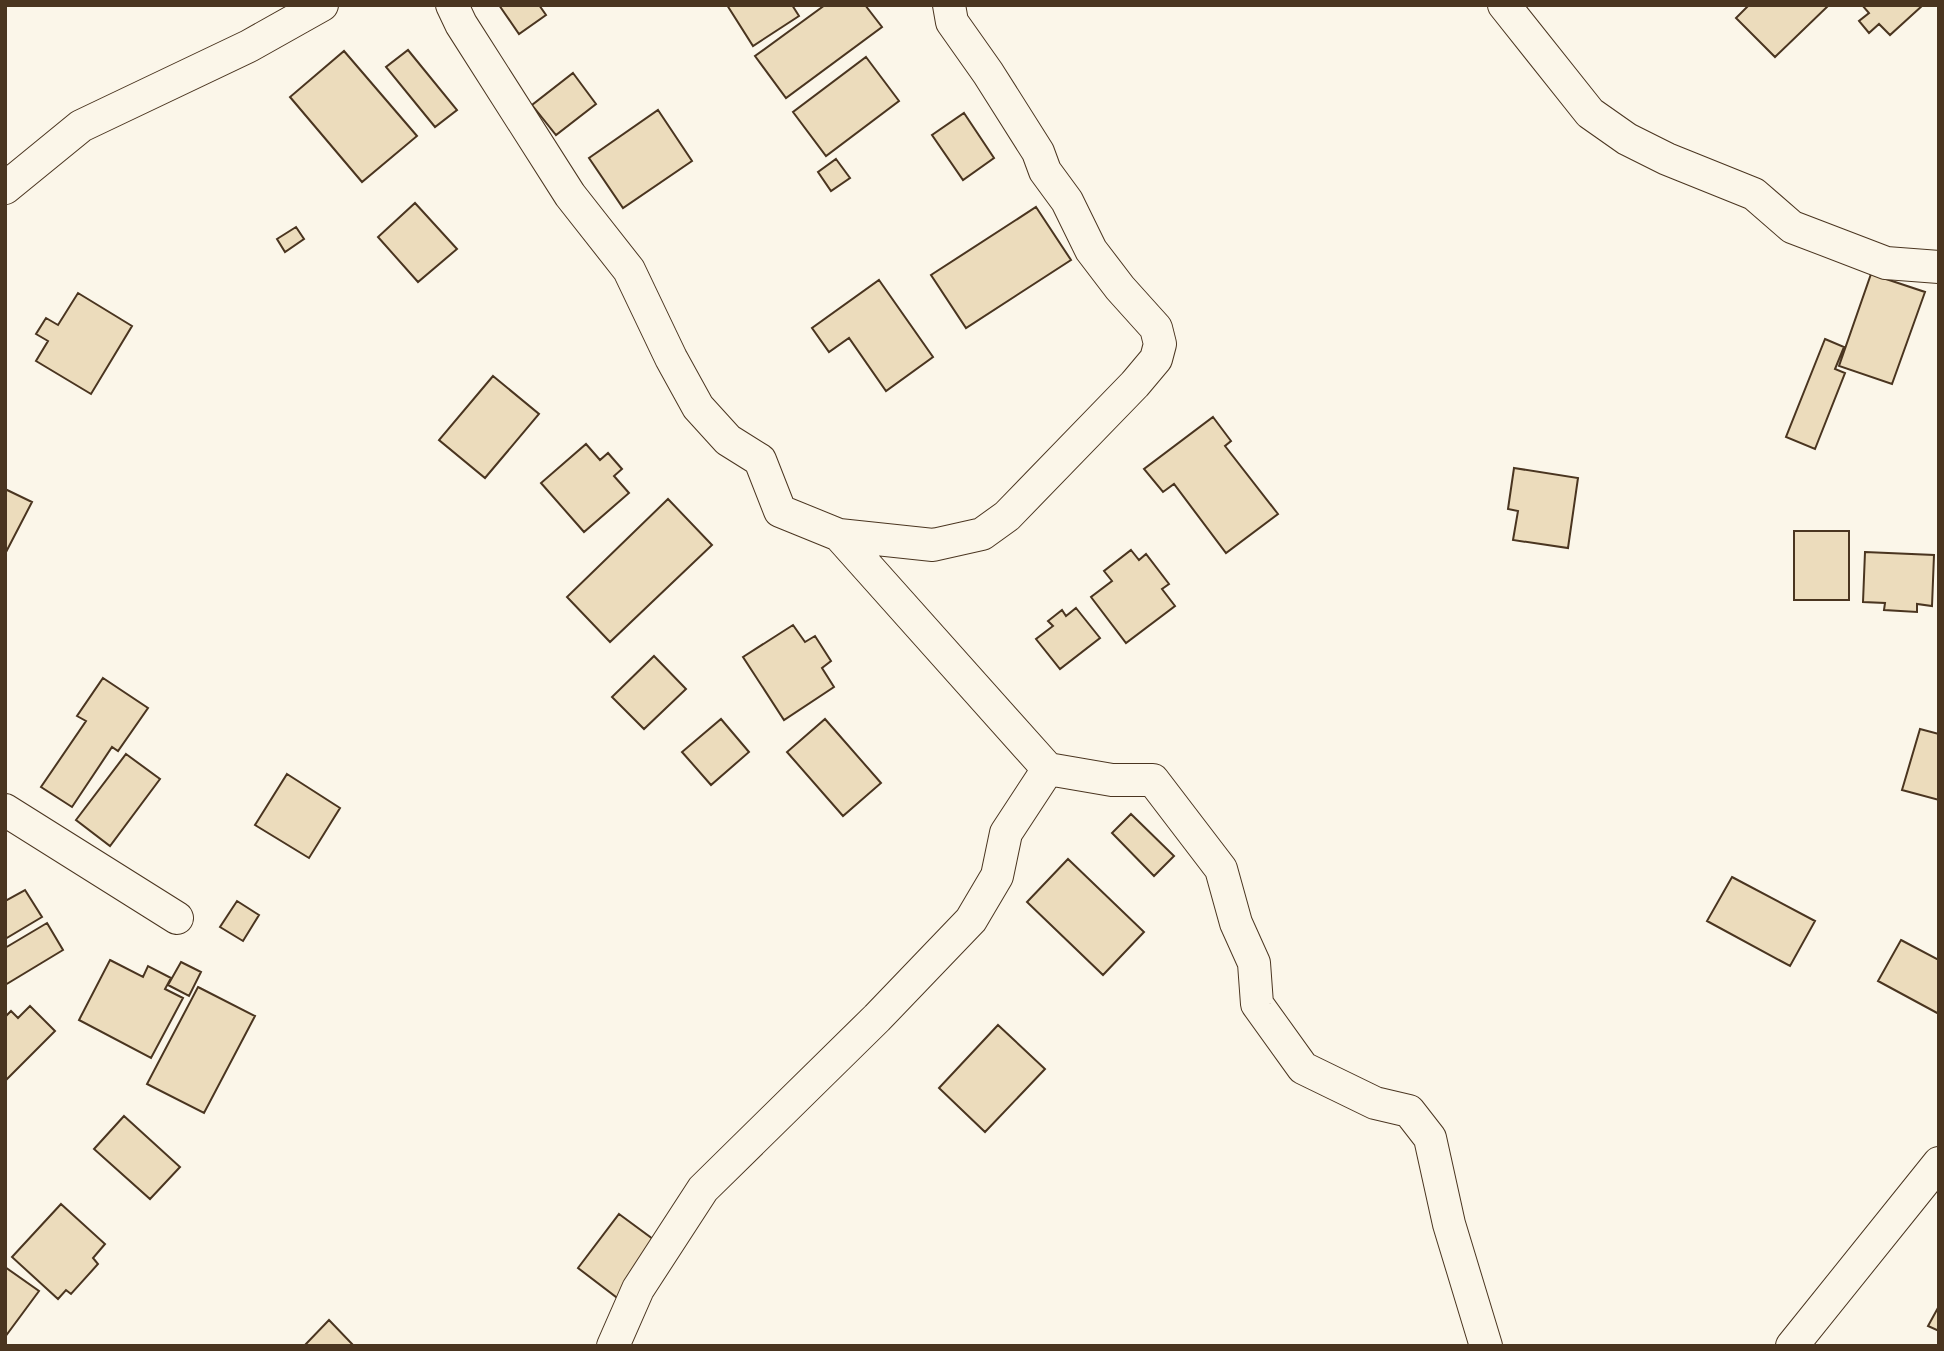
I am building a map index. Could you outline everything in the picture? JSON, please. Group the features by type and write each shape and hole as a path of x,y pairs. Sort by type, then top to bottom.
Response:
{"street":[{"path":"5,188 80,126 249,46 322,5"},
{"path":"452,5 461,24 570,195 629,270 698,407 728,440 760,460 780,511 839,535 933,545 982,534 1007,516 1135,384 1156,359 1160,344 1156,328 1091,250 1067,201 1045,171 1038,152 952,22 948,5"},
{"path":"1504,5 1590,113 1627,139 1667,159 1754,194 1792,227 1886,263 1939,267"},
{"path":"839,535 1048,769 1112,780 1153,780 1220,869 1236,923 1254,963 1257,1004 1303,1068 1375,1103 1409,1111 1430,1138 1449,1224 1486,1346"},
{"path":"613,1346 638,1289 703,1189 877,1018 971,920 996,876 1006,833 1048,769"},
{"path":"5,810 177,918"},
{"path":"1792,1346 1939,1163"}],"building":[{"path":"499,5 539,5 546,15 519,34"},
{"path":"727,5 792,5 799,16 753,46"},
{"path":"825,5 865,5 882,27 786,98 755,56"},
{"path":"1749,5 1829,5 1775,57 1736,18"},
{"path":"1862,5 1923,5 1890,35 1879,24 1869,33 1859,21 1869,13"},
{"path":"408,50 457,110 435,127 386,67"},
{"path":"344,51 417,136 362,182 290,97"},
{"path":"866,57 899,101 826,156 793,112"},
{"path":"573,73 596,104 556,135 532,105"},
{"path":"658,110 692,161 623,208 589,158"},
{"path":"964,113 994,158 963,180 932,135"},
{"path":"836,159 850,178 831,191 818,172"},
{"path":"415,203 457,249 418,282 378,237"},
{"path":"1036,207 1071,260 966,328 931,275"},
{"path":"296,227 304,239 285,252 277,239"},
{"path":"1871,274 1925,292 1892,384 1839,366"},
{"path":"879,280 933,357 886,391 849,338 829,352 812,328"},
{"path":"78,293 132,326 91,394 36,361 48,341 36,334 46,318 58,325"},
{"path":"1825,339 1844,347 1835,369 1845,373 1815,449 1786,437"},
{"path":"493,376 539,414 485,478 439,440"},
{"path":"1213,417 1231,441 1225,446 1278,514 1226,553 1174,484 1163,492 1144,469"},
{"path":"586,444 600,460 608,453 622,469 614,476 629,493 584,532 541,483"},
{"path":"1514,468 1578,478 1568,548 1513,540 1518,511 1508,509"},
{"path":"5,489 32,502 5,554"},
{"path":"668,499 712,545 610,642 567,597"},
{"path":"1794,531 1849,531 1849,600 1794,600"},
{"path":"1131,550 1139,560 1146,554 1169,584 1162,589 1175,606 1126,643 1091,597 1112,581 1104,571"},
{"path":"1865,552 1934,555 1932,606 1917,604 1917,612 1884,610 1885,603 1863,602"},
{"path":"1076,608 1100,638 1060,669 1036,639 1053,626 1048,621 1062,610 1066,616"},
{"path":"793,625 805,642 815,636 831,661 822,668 834,687 784,720 743,657"},
{"path":"654,656 686,689 644,729 612,697"},
{"path":"103,678 148,708 118,751 112,747 72,807 41,787 86,721 77,716"},
{"path":"721,719 749,752 711,785 682,752"},
{"path":"825,719 881,783 843,816 787,752"},
{"path":"1920,729 1939,734 1939,800 1902,790"},
{"path":"126,754 160,779 110,846 76,820"},
{"path":"287,774 340,808 309,858 255,825"},
{"path":"1131,814 1174,856 1154,876 1112,833"},
{"path":"1068,859 1144,932 1103,975 1027,902"},
{"path":"1732,877 1815,921 1790,966 1707,921"},
{"path":"25,890 42,917 5,939 5,901"},
{"path":"237,901 259,915 243,941 220,927"},
{"path":"47,923 63,950 5,985 5,948"},
{"path":"1901,940 1939,960 1939,1014 1878,981"},
{"path":"110,960 143,977 148,966 171,978 165,989 183,998 151,1058 79,1020"},
{"path":"181,962 201,972 189,996 168,985"},
{"path":"198,987 255,1016 204,1113 147,1084"},
{"path":"30,1006 55,1031 5,1081 5,1017 11,1011 18,1018"},
{"path":"998,1025 1045,1069 985,1132 939,1088"},
{"path":"124,1116 180,1167 150,1199 94,1149"},
{"path":"61,1204 105,1244 93,1258 98,1264 71,1294 66,1290 58,1299 12,1257"},
{"path":"619,1214 661,1245 620,1300 578,1268"},
{"path":"5,1267 39,1291 5,1337"},
{"path":"1939,1306 1939,1331 1928,1326"},
{"path":"329,1320 354,1346 304,1346"}]}
